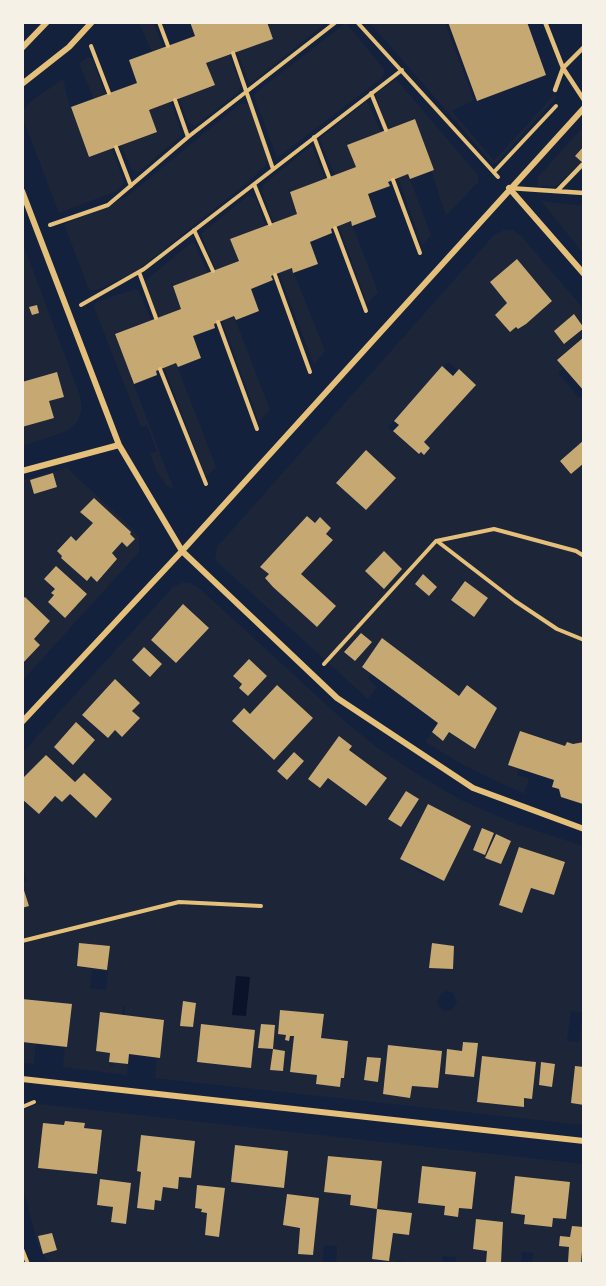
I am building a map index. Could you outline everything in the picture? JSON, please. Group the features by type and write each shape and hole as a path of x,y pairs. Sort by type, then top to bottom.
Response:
{"street":[{"path":"22,48 47,22"},
{"path":"22,84 69,47 92,22"},
{"path":"22,722 182,551 584,108"},
{"path":"509,188 584,274"},
{"path":"22,191 119,445 182,551 337,698 473,788 584,830"},
{"path":"22,471 119,445"},
{"path":"22,1079 584,1141"}],"lane":[{"path":"545,22 563,68 584,100"},
{"path":"555,90 563,68 584,47"},
{"path":"557,191 582,165"},
{"path":"509,188 584,193"}],"path":[{"path":"159,22 168,46"},
{"path":"37,230 108,205 188,137 336,22"},
{"path":"357,22 509,188"},
{"path":"85,30 109,93"},
{"path":"233,53 273,169"},
{"path":"87,302 139,272 402,70"},
{"path":"494,172 574,86"},
{"path":"371,93 386,130"},
{"path":"175,100 188,137"},
{"path":"314,137 329,177"},
{"path":"116,147 131,186"},
{"path":"393,180 420,253"},
{"path":"254,184 270,224"},
{"path":"335,228 366,311"},
{"path":"194,230 213,271"},
{"path":"139,272 156,318"},
{"path":"275,275 310,372"},
{"path":"218,322 257,429"},
{"path":"160,369 206,484"},
{"path":"313,675 436,541 494,529 576,551 584,556"},
{"path":"436,541 523,607 557,629 584,640"},
{"path":"22,941 179,902 261,906"},
{"path":"22,1107 34,1102"},
{"path":"22,1249 28,1263"}],"shaded area":[{"path":"139,23 154,23 163,47 152,52"},
{"path":"267,23 326,23 251,83 237,52 273,39"},
{"path":"346,23 385,70 382,78 277,158 254,96 255,93"},
{"path":"370,23 445,23 474,100 452,111 494,161 554,95 557,97 496,163 492,163"},
{"path":"229,55 241,85 238,92 195,126 188,123 179,98 215,85 206,63"},
{"path":"88,57 92,58 105,94 94,99 79,64"},
{"path":"63,79 69,103 89,157 112,149 124,182 117,191 59,213 23,119 24,109 30,102"},
{"path":"396,79 478,175 478,182 446,216 431,170 435,173 415,119 392,128 391,126 388,130 375,94"},
{"path":"367,101 381,132 348,144 346,140 356,167 335,175 320,140"},
{"path":"171,102 182,135 139,172 132,170 121,145 156,132 149,110"},
{"path":"240,104 248,104 266,151 267,164 247,183 134,273 97,290 91,290 64,224 125,198"},
{"path":"583,127 583,146 575,156 581,162 556,186 538,186 537,178"},
{"path":"312,145 325,179 291,192 288,188 297,214 274,223 262,192 263,185"},
{"path":"408,174 431,235 422,245 398,178"},
{"path":"249,195 256,199 266,226 231,239 229,235 239,261 216,270 202,233"},
{"path":"541,201 583,206 583,253"},
{"path":"351,221 378,292 367,304 339,226"},
{"path":"504,230 513,230 522,237 583,308 583,326 574,314 554,331 565,344 583,328 583,337 557,360 564,368 558,373 579,398 583,395 583,442 560,461 571,474 583,463 583,753 520,732 508,765 519,769 517,775 529,779 524,794 463,765 425,742 432,732 443,741 449,732 475,749 497,708 467,685 459,696 383,639 362,666 371,674 368,679 377,687 368,699 215,560 217,547 494,235","holes":["517,259 552,301 518,329 502,308 507,303 490,282","448,362 476,385 424,442 430,448 425,454 421,452 418,454 388,427","366,450 396,478 366,510 336,483","307,516 315,523 320,518 331,528 326,534 333,540 301,574 274,586 265,578 269,574 261,566","423,574 437,587 430,596 415,584","465,580 488,599 474,617 450,601","361,633 371,642 354,661 344,651"]},
{"path":"22,241 80,396 82,409 77,422 67,431 23,446 23,427 53,418 49,401 64,397 56,372 23,382"},
{"path":"191,243 195,244 208,273 174,286 171,282 181,309 157,318 145,285 146,280"},
{"path":"292,268 325,351 314,365 279,273"},
{"path":"135,289 139,291 151,320 138,325 137,323 116,334 113,330 174,490 166,485 157,472 150,454 157,451 147,425 141,427 94,307 96,302"},
{"path":"234,316 270,410 259,422 222,321"},
{"path":"176,363 216,467 206,477 164,367"},
{"path":"67,468 134,530 139,538 139,552 23,680 23,664 40,645 34,639 50,621 25,597 23,599 23,480","holes":["53,473 57,487 34,494 31,480","94,498 131,532 112,553 109,570 97,582 91,576 86,581 61,558 62,556 57,551 70,536 76,541 93,523 80,512","56,566 87,594 65,617 48,602 54,595 51,593 55,589 44,579"]},
{"path":"182,583 191,583 199,588 343,720 379,749 417,774 459,799 516,824 583,846 584,1067 571,1103 583,1105 583,1125 155,1078 164,1020 125,1015 125,1006 122,1015 100,1012 96,1050 110,1053 110,1066 113,1066 114,1062 128,1064 127,1075 63,1067 65,1047 67,1047 23,999 23,908 29,906 23,883 27,881 23,866 23,799 55,796 62,802 70,794 96,817 112,799 84,774 75,782 46,755 23,779 23,752 173,587","holes":["183,604 209,628 176,663 151,640","144,647 162,664 151,676 132,660","248,659 267,676 249,696 239,688 242,684 233,676","115,679 140,703 107,738 82,715","277,686 313,718 274,760 232,722 244,709 250,714","76,723 95,740 73,765 54,747","339,737 351,745 349,750 387,778 365,806 328,778 320,788 308,779","294,752 304,761 287,780 277,770","419,799 402,827 388,819","428,804 471,826 444,881 420,872 400,859","482,828 494,833 485,855 473,849","495,834 511,841 501,864 486,857","519,847 564,862 554,895 531,888 522,913 499,905","79,944 109,947 106,970 77,967","92,970 108,971 106,990 90,988","447,991 453,993 457,1002 451,1010 445,1011 437,1002 441,993","280,1010 324,1015 321,1038 348,1041 344,1078 341,1078 340,1086 342,1087 317,1084 317,1075 290,1072 294,1036 290,1036 288,1041 285,1040 286,1035 278,1034","571,1011 583,1013 579,1042 567,1041","261,1024 275,1025 272,1049 259,1048","201,1025 255,1030 250,1068 197,1062","463,1042 477,1043 474,1077 445,1074 447,1050 462,1051","388,1046 442,1052 438,1088 412,1086 410,1097 383,1094","273,1050 285,1051 282,1071 271,1070","482,1056 536,1062 532,1098 524,1098 523,1107 477,1102","367,1057 381,1058 378,1082 364,1080","541,1062 555,1064 552,1087 539,1085"]},
{"path":"236,976 250,977 246,1016 232,1015"},
{"path":"23,1042 36,1043 34,1064 23,1063"},
{"path":"38,1104 583,1164 583,1227 572,1226 570,1237 561,1236 560,1246 569,1247 568,1262 581,1263 532,1263 533,1253 522,1252 521,1263 501,1263 503,1222 477,1219 473,1249 487,1251 486,1263 456,1263 456,1257 443,1256 442,1263 405,1263 399,1260 392,1263 336,1263 337,1246 324,1245 322,1263 52,1263 46,1259 38,1246 23,1187 22,1111","holes":["43,1123 102,1130 97,1174 38,1168","141,1135 195,1141 191,1178 179,1177 178,1189 163,1187 161,1200 155,1200 154,1210 137,1207 141,1172 137,1171","235,1145 288,1151 284,1188 231,1182","328,1156 382,1162 377,1209 364,1208 351,1195 324,1192","422,1166 459,1208 458,1217 444,1215 445,1206 418,1202","100,1179 131,1183 126,1224 111,1222 113,1207 97,1205","569,1183 566,1219 553,1218 552,1227 524,1224 525,1215","224,1188 219,1236 205,1235 207,1213 201,1212 202,1209","287,1195 319,1198 313,1255 298,1253 300,1228","377,1209 411,1213 409,1235 393,1233 389,1261 372,1259","52,1233 57,1250 43,1254 39,1236"]},
{"path":"583,1238 583,1263 581,1263"}],"building":[{"path":"190,22 267,22 273,39 206,63 215,85 149,110 157,132 89,157 71,107 137,83 129,60 195,36"},
{"path":"448,22 527,22 546,75 477,101"},
{"path":"415,119 434,170 410,179 408,174 388,182 390,186 368,194 376,217 352,226 351,221 331,229 332,233 310,242 318,264 293,273 292,268 271,276 273,280 251,289 259,311 236,320 234,316 214,324 215,328 193,336 201,358 178,367 176,363 156,371 157,375 134,384 115,334 181,309 173,286 239,261 230,239 297,214 290,192 356,167 347,145"},
{"path":"584,146 584,164 575,156"},
{"path":"517,259 552,301 526,324 510,332 495,315 507,303 490,282"},
{"path":"37,305 39,313 32,315 29,307"},
{"path":"574,314 584,328 564,344 554,331"},
{"path":"584,337 584,391 557,360"},
{"path":"442,366 453,376 459,369 476,385 424,442 430,448 424,455 421,452 419,454 393,431 399,425 394,421"},
{"path":"57,372 64,397 49,401 54,418 22,427 22,382"},
{"path":"584,440 584,463 571,474 560,461"},
{"path":"366,450 396,478 366,510 336,483"},
{"path":"53,473 57,487 34,494 30,480"},
{"path":"94,498 131,532 130,534 135,539 127,547 122,542 112,553 117,559 97,582 91,576 87,581 61,558 62,556 57,551 71,536 76,541 93,523 80,512"},
{"path":"307,516 315,523 320,517 331,528 326,534 333,540 301,574 336,606 317,627 273,587 265,578 269,574 260,567"},
{"path":"384,551 402,569 384,589 365,571"},
{"path":"56,566 87,594 65,618 48,602 54,595 51,593 55,589 44,579"},
{"path":"423,574 437,587 429,596 415,584"},
{"path":"465,581 488,598 474,617 451,600"},
{"path":"25,597 50,621 34,639 40,645 22,664 22,599"},
{"path":"183,604 209,628 176,663 151,640"},
{"path":"361,633 372,642 355,661 344,652"},
{"path":"382,638 459,696 467,685 497,708 475,749 449,732 443,741 432,732 438,723 362,667"},
{"path":"144,647 162,664 150,677 132,660"},
{"path":"249,659 267,676 248,696 239,688 242,684 233,676"},
{"path":"115,679 140,703 132,711 140,718 122,737 115,730 108,738 82,715"},
{"path":"277,685 313,718 274,760 232,721 244,708 250,714"},
{"path":"76,722 95,740 73,765 54,747"},
{"path":"520,731 565,746 567,742 573,744 584,742 583,804 561,797 559,789 552,787 554,780 508,765"},
{"path":"339,736 352,746 349,750 387,778 366,806 328,778 320,788 308,779"},
{"path":"294,752 304,761 287,780 277,771"},
{"path":"46,755 75,782 84,773 112,799 96,818 70,794 62,802 55,796 39,814 22,799 22,779"},
{"path":"406,791 419,799 401,827 388,819"},
{"path":"428,804 471,826 444,881 400,859"},
{"path":"482,828 494,833 485,855 473,850"},
{"path":"496,834 511,841 501,864 485,858"},
{"path":"519,847 565,862 554,895 531,888 522,913 499,905"},
{"path":"22,884 29,906 22,908"},
{"path":"79,943 110,946 107,970 77,966"},
{"path":"432,943 454,946 453,969 429,968"},
{"path":"22,999 72,1004 67,1047 22,1042"},
{"path":"183,1001 196,1003 193,1027 180,1026"},
{"path":"280,1010 324,1014 321,1038 348,1041 344,1078 341,1078 340,1087 316,1084 317,1075 290,1072 294,1036 290,1036 289,1041 285,1040 286,1035 278,1034"},
{"path":"100,1012 164,1020 160,1058 129,1054 128,1064 109,1062 110,1053 96,1051"},
{"path":"201,1024 255,1030 251,1068 197,1062"},
{"path":"261,1024 275,1025 273,1049 258,1048"},
{"path":"463,1042 478,1043 474,1077 445,1074 447,1049 462,1051"},
{"path":"388,1045 442,1051 438,1088 412,1086 410,1098 383,1094"},
{"path":"273,1049 285,1051 283,1071 270,1070"},
{"path":"482,1056 536,1062 532,1099 524,1098 524,1107 477,1102"},
{"path":"367,1057 381,1058 378,1082 364,1080"},
{"path":"541,1062 555,1064 552,1087 539,1085"},
{"path":"575,1066 584,1067 584,1105 571,1103"},
{"path":"65,1121 85,1123 84,1128 102,1130 97,1174 38,1168 43,1123 64,1125"},
{"path":"141,1135 195,1141 191,1178 179,1177 178,1189 163,1187 161,1201 155,1200 154,1210 137,1208 141,1172 137,1171"},
{"path":"235,1145 288,1151 284,1188 231,1182"},
{"path":"328,1156 382,1161 377,1209 350,1205 351,1195 324,1192"},
{"path":"422,1166 476,1172 472,1209 459,1208 458,1217 444,1215 445,1206 418,1203"},
{"path":"515,1176 570,1182 566,1219 553,1218 552,1227 524,1224 525,1215 511,1213"},
{"path":"100,1179 131,1183 126,1224 111,1222 113,1207 97,1205"},
{"path":"197,1185 225,1188 219,1237 205,1235 207,1213 195,1208"},
{"path":"287,1194 319,1198 313,1255 298,1254 300,1228 283,1225"},
{"path":"377,1209 412,1213 409,1235 393,1233 389,1261 372,1259"},
{"path":"476,1219 503,1222 501,1263 486,1263 487,1251 473,1249"},
{"path":"572,1226 584,1227 581,1263 568,1262 569,1247 559,1246 560,1236 570,1237"},
{"path":"52,1233 57,1250 43,1254 38,1236"}]}
